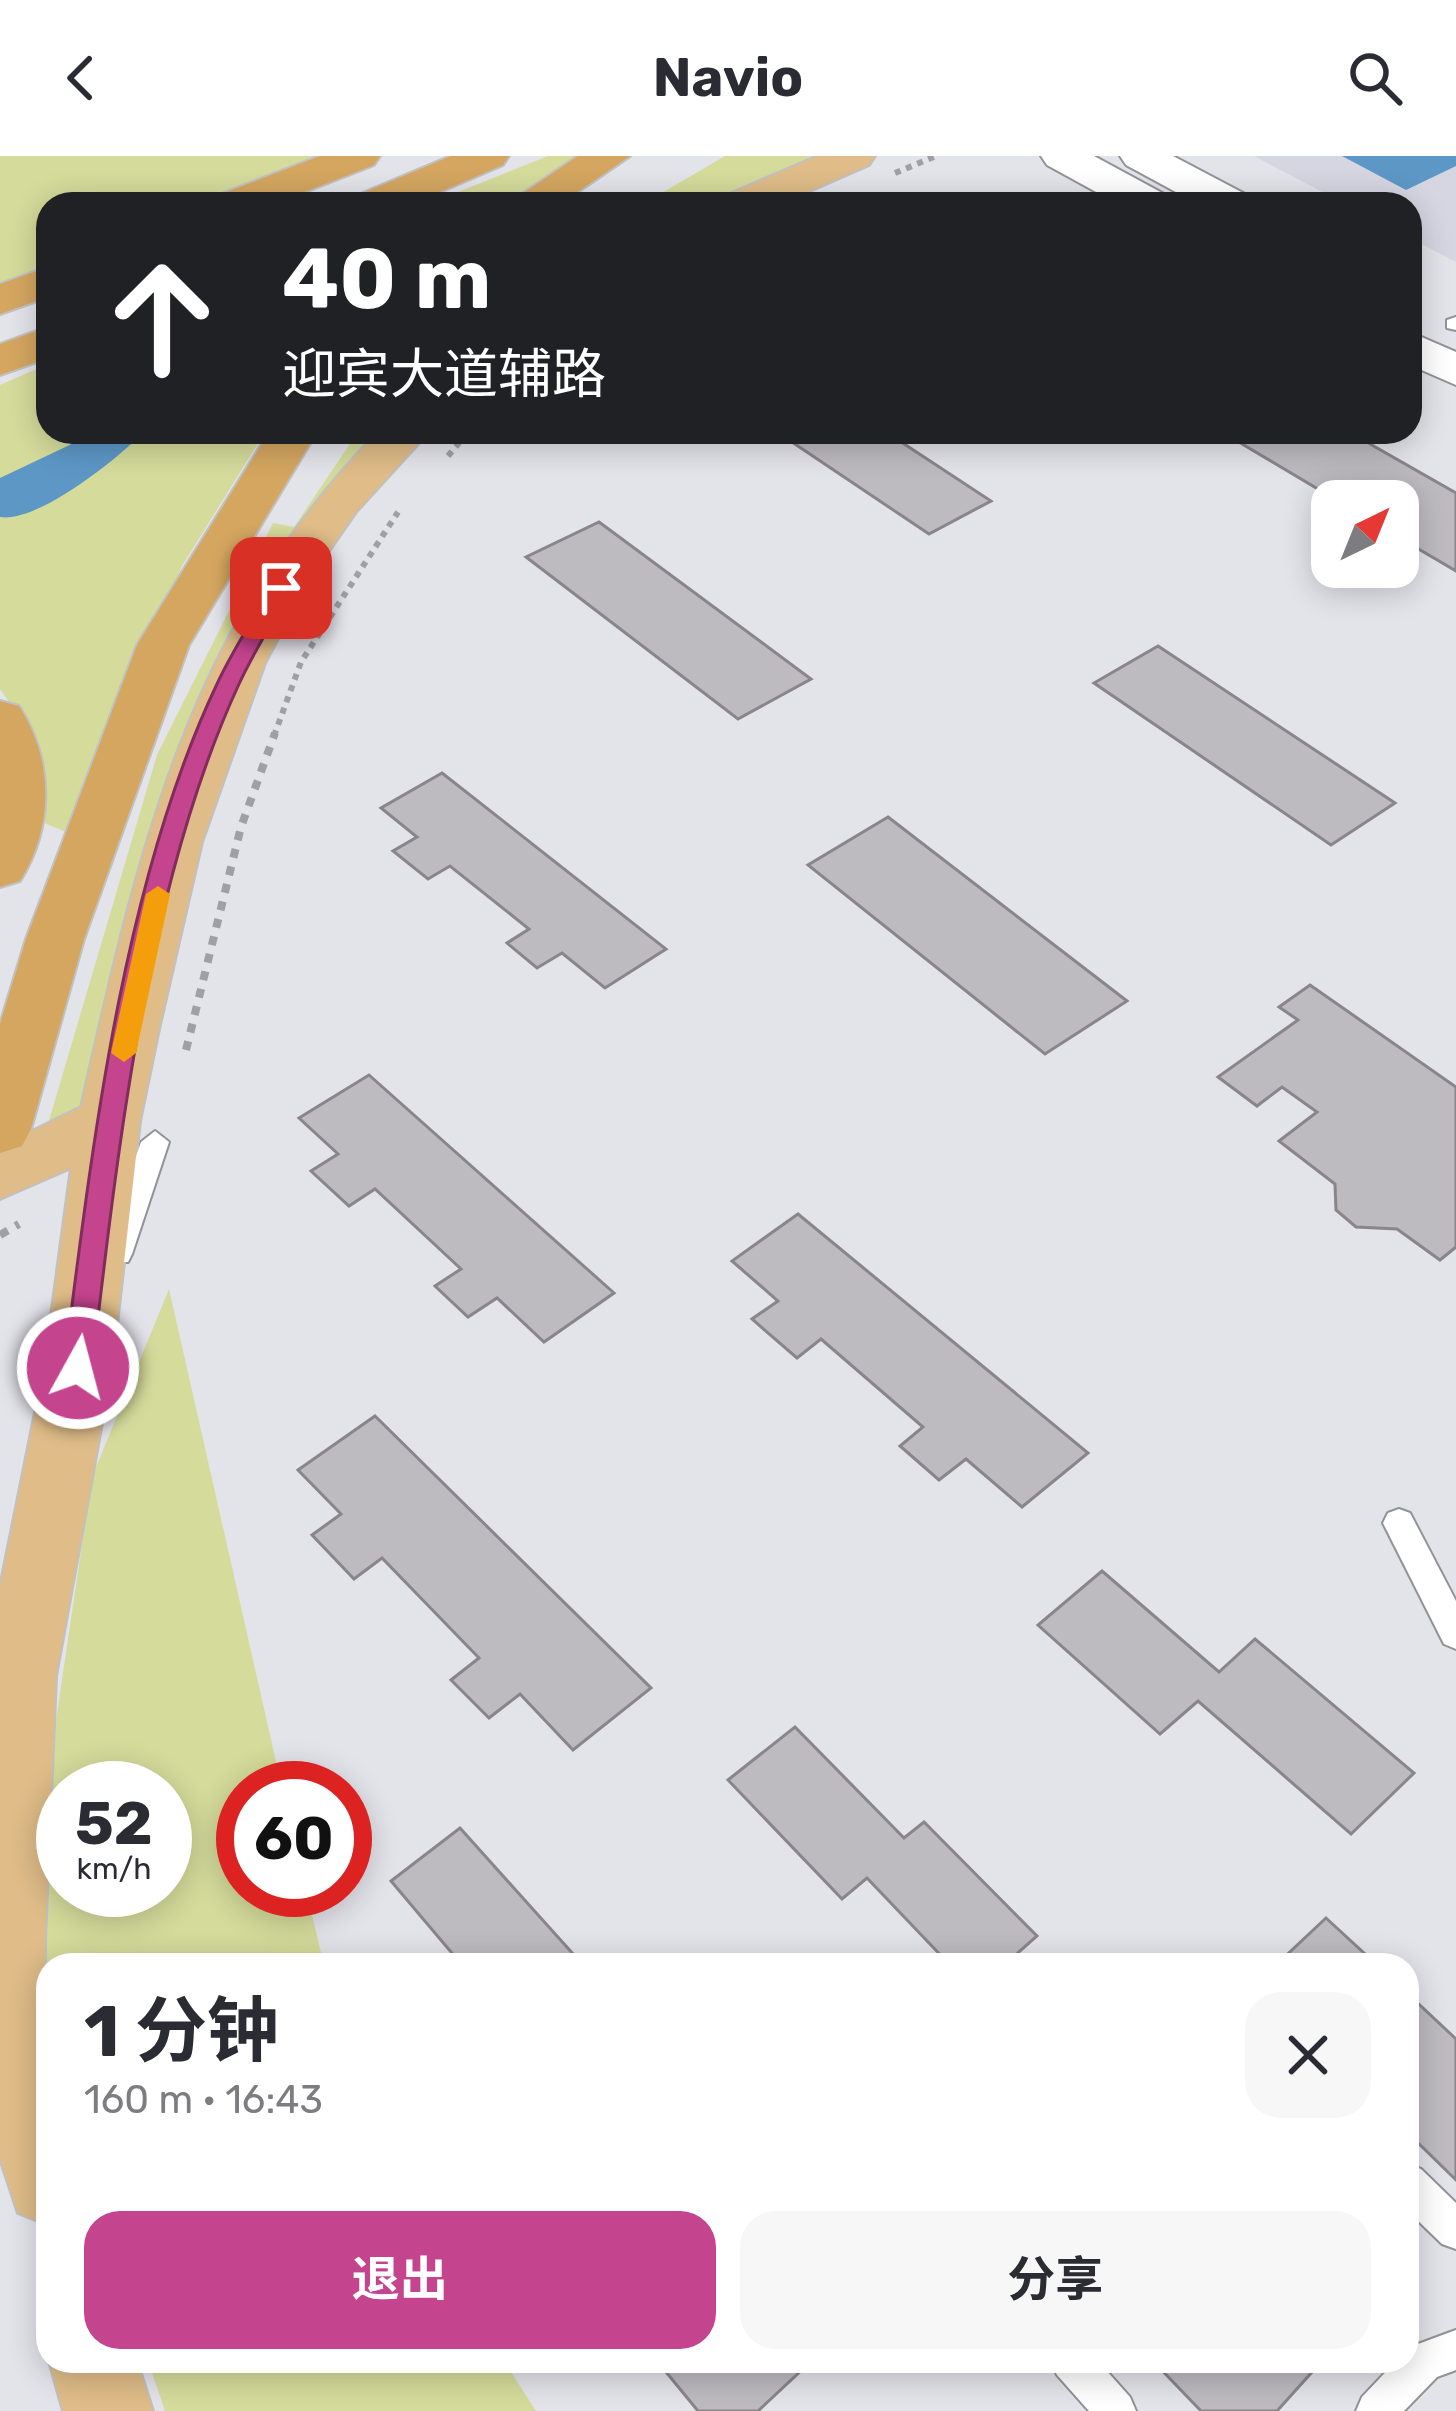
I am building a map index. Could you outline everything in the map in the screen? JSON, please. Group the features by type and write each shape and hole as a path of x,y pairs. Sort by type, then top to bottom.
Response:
{"highway":[{"path":"266,192 359,156"},
{"path":"402,192 488,156"},
{"path":"549,192 609,156"},
{"path":"0,300 36,285"},
{"path":"0,361 36,346"},
{"path":"0,1129 55,938 164,645 286,444"},
{"path":"0,719 14,743 20,794 0,867"}],"main road":[{"path":"771,192 854,156"},
{"path":"36,2136 26,2096 5,1940 19,1676 122,1146 177,823 228,682 299,556 380,454 422,449"},
{"path":"0,1175 122,1146"},
{"path":"97,2373 108,2411"}],"street":[{"path":"1062,156 1128,192"},
{"path":"1141,156 1208,192"},
{"path":"1422,306 1455,324"},
{"path":"1422,353 1456,371"}],"lane":[{"path":"1399,1522 1456,1634"},
{"path":"1419,2195 1456,2230"},
{"path":"1419,2366 1456,2350"},
{"path":"1083,2373 1116,2411"},
{"path":"1376,2411 1412,2373"}],"path":[{"path":"0,1235 122,1146 200,1009 241,827 301,662 380,532 410,499"}],"shaded area":[{"path":"1254,156 1456,156 1456,262 1422,244 1422,192 1322,192"}],"green space":[{"path":"0,156 340,156 249,192 36,192 36,277 0,291"},
{"path":"548,156 594,156 529,192 458,192"},
{"path":"725,156 833,156 753,192 664,192"},
{"path":"36,369 36,444 258,444 182,566 84,805 66,832 42,822 27,728 0,689 0,385"},
{"path":"350,444 375,444 301,529 176,753 93,1110 43,1141 157,755 273,523 294,527"},
{"path":"169,1289 276,1761 216,1761 216,1917 312,1917 321,1953 45,1953 46,1917 192,1917 192,1761 50,1761 92,1477"},
{"path":"152,2373 512,2373 536,2411 165,2411"}],"water":[{"path":"1342,156 1456,156 1456,166 1406,190"},
{"path":"72,444 131,444 55,500 16,516 0,517 0,478"}],"building":[{"path":"795,444 904,444 991,501 929,534"},
{"path":"1242,444 1370,444 1456,493 1456,571 1419,549 1419,480 1311,480 1311,485"},
{"path":"599,522 811,679 738,719 526,557"},
{"path":"1158,646 1395,803 1331,845 1094,683"},
{"path":"442,773 666,949 605,988 562,953 537,968 507,943 529,929 450,866 428,879 393,851 417,837 381,808"},
{"path":"888,817 1127,1001 1045,1054 808,865"},
{"path":"1310,985 1456,1087 1456,1247 1440,1260 1397,1229 1356,1227 1336,1210 1335,1184 1279,1141 1317,1112 1282,1087 1257,1106 1218,1077 1298,1020 1279,1007"},
{"path":"369,1075 614,1293 544,1342 497,1298 468,1317 435,1286 461,1269 375,1189 349,1206 311,1171 338,1154 299,1118"},
{"path":"798,1214 1088,1453 1022,1507 966,1459 939,1480 900,1446 923,1427 821,1339 797,1358 752,1319 778,1301 732,1261"},
{"path":"375,1416 651,1688 573,1750 520,1694 489,1718 451,1680 479,1658 382,1558 354,1579 312,1535 341,1514 298,1470"},
{"path":"1102,1571 1219,1672 1255,1639 1414,1773 1351,1834 1198,1701 1160,1734 1038,1625"},
{"path":"795,1727 904,1838 924,1822 1037,1936 1018,1953 939,1953 867,1878 842,1899 728,1780"},
{"path":"460,1828 572,1953 452,1953 391,1881"},
{"path":"1326,1918 1364,1953 1289,1953"},
{"path":"1419,2004 1456,2039 1456,2180 1419,2144"},
{"path":"667,2373 799,2373 758,2411 698,2411"},
{"path":"1165,2373 1311,2373 1277,2411 1201,2411"}],"slow traffic":[{"path":"124,1053 158,894"}],"route":[{"path":"78,1368 109,1121 161,884 188,782 228,682 281,588"}]}
